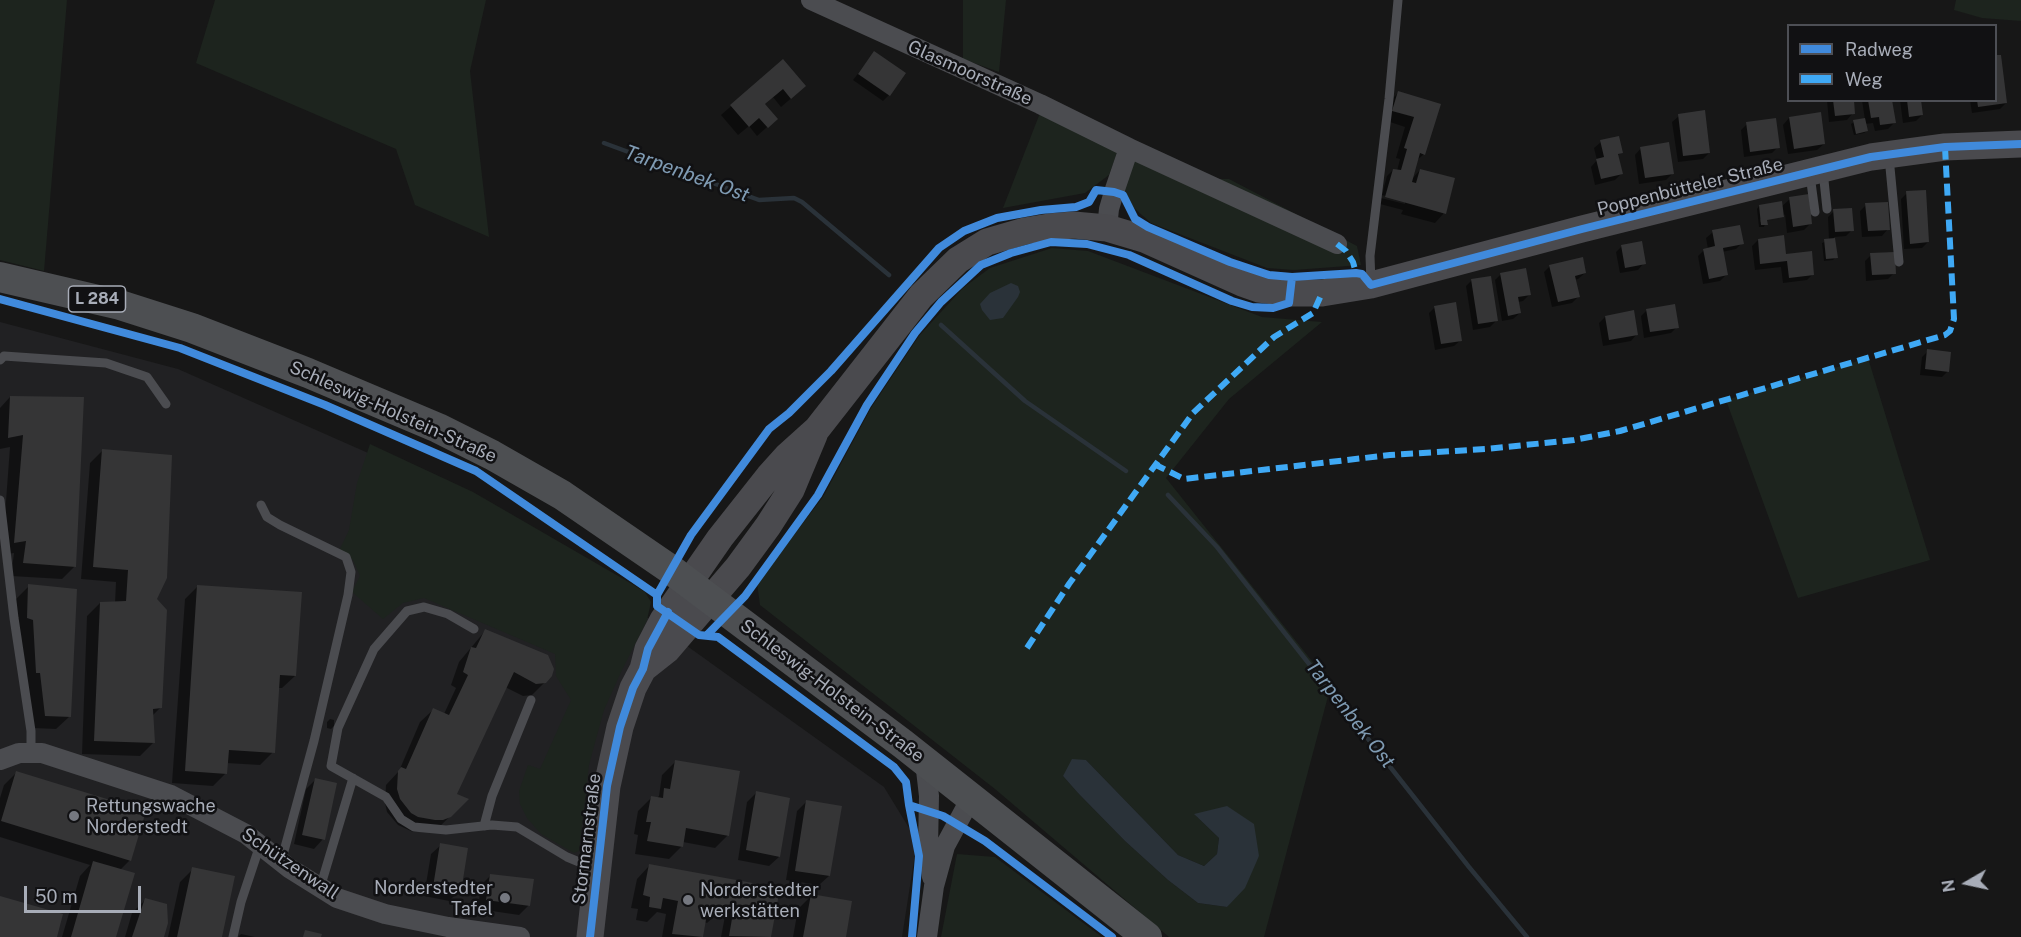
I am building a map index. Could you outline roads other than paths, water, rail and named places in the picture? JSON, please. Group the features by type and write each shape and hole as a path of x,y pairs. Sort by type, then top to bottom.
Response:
{"main road":[{"name":"Poppenbütteler Straße","path":"700,591 720,538 769,476 817,429 921,296 964,255 987,242 1024,231 1074,225 1107,228 1144,239 1259,289 1291,293 1322,293 1371,285 1582,229 1889,154 1945,147 2021,144"},
{"name":"Schleswig-Holstein-Straße","path":"0,277 120,305 192,328 308,373 438,428 492,455 562,495 700,591 925,761 1147,937"},
{"name":"Stormarnstraße","path":"590,937 607,786 620,727 652,639 668,612 700,591"}],"street":[{"name":"Glasmoorstraße","path":"811,0 1040,104 1129,148 1337,244"},
{"path":"1107,228 1111,201 1129,148"},
{"name":"Schützenwall","path":"1,759 31,752 62,758 171,795 246,834 281,862 320,888 338,898 384,914 448,927 520,937"},
{"path":"925,761 929,796 928,848 934,886"},
{"path":"927,937 934,886 945,846 971,798"}],"lane":[{"path":"1371,285 1370,256 1389,99 1398,0"},
{"path":"1889,154 1899,262"},
{"path":"1816,171 1827,209"},
{"path":"1815,213 1816,171"},
{"path":"0,360 4,356 106,363 147,377 166,404"},
{"path":"0,500 14,618 31,731 31,752"},
{"path":"261,505 267,517 273,521 346,556 351,572 348,595 314,741 281,862"},
{"path":"474,629 448,614 424,607 407,611 374,649 338,728 331,766 386,797 401,819 414,827 446,830 484,826 517,827 567,857 598,870"},
{"path":"484,826 492,796 531,700"},
{"path":"320,888 353,778"},
{"path":"233,937 241,902 260,845"}],"waterway":[{"name":"Tarpenbek Ost","path":"604,143 759,200 794,198 802,202 889,275"},
{"name":"Tarpenbek Ost","path":"941,325 1025,401 1126,471"},
{"name":"Tarpenbek Ost","path":"1168,495 1217,547 1469,867 1527,937"}],"place":[{"name":"Rettungswache Norderstedt","path":"74,816"},
{"name":"Norderstedter Tafel","path":"505,898"},
{"name":"Norderstedter werkstätten","path":"688,900"}]}
